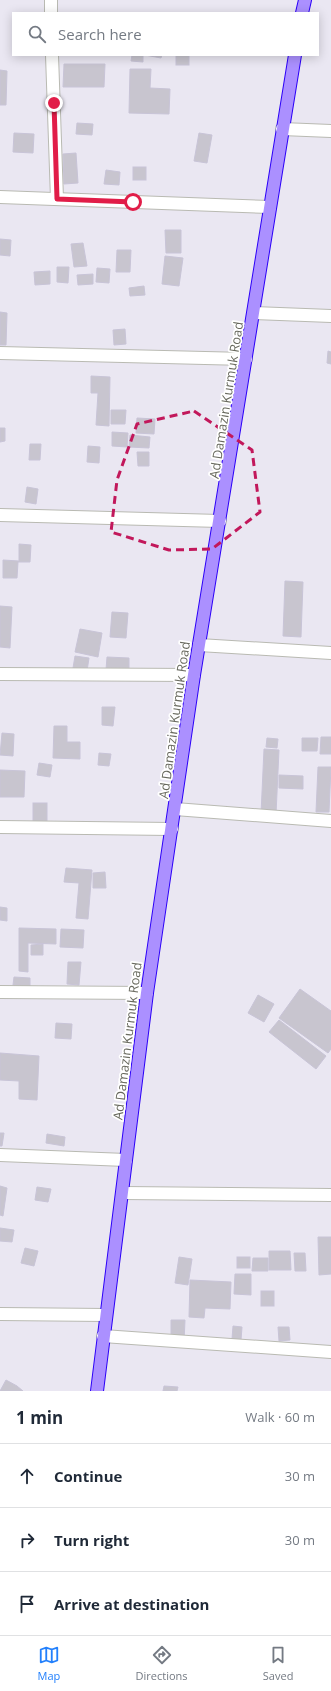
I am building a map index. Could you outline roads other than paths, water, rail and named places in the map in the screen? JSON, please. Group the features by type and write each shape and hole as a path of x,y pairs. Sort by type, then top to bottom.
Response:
{"highway":[{"path":"302,12 305,0"},
{"name":"Ad Damazin Kurmuk Road","path":"97,1391 147,993 198,645 220,520 295,56"}],"street":[{"path":"51,0 51,12"},
{"path":"52,56 57,199"},
{"path":"282,129 331,131"},
{"path":"0,197 270,207"},
{"path":"254,313 331,316"},
{"path":"0,353 246,359"},
{"path":"0,515 220,520"},
{"path":"198,645 331,653"},
{"path":"0,674 194,675"},
{"path":"175,809 331,821"},
{"path":"0,828 172,829"},
{"path":"0,992 147,993"},
{"path":"0,1155 126,1160"},
{"path":"122,1193 331,1195"},
{"path":"0,1314 106,1315"},
{"path":"103,1336 331,1352"}]}
